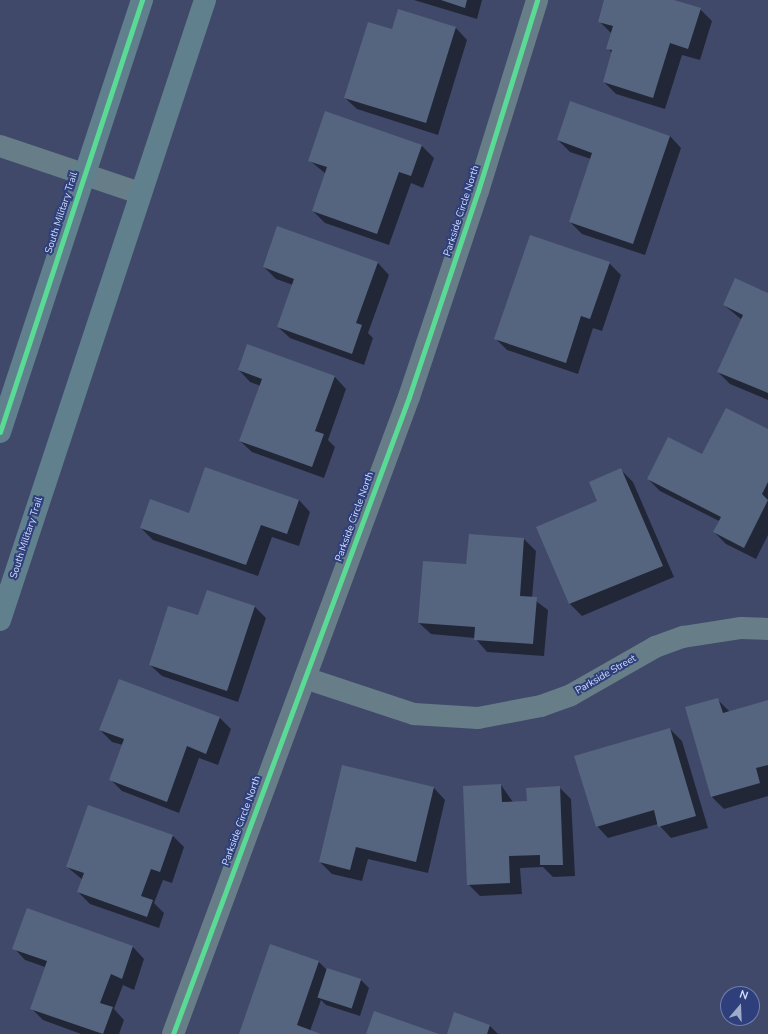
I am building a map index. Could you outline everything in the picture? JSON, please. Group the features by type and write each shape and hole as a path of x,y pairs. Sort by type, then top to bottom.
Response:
{"street":[{"name":"South Military Trail","path":"0,432 142,0"},
{"name":"South Military Trail","path":"0,620 205,0"},
{"name":"Parkside Circle North","path":"173,1034 414,382 478,191 537,0"},
{"path":"0,146 140,193"},
{"name":"Parkside Street","path":"305,678 414,714 478,718 541,706 571,695 655,647 683,637 741,628 768,629"}],"building":[{"path":"441,0 467,0 465,8"},
{"path":"604,0 674,0 701,8 688,49 670,43 653,98 603,82 612,50 606,49 613,26 598,22"},
{"path":"398,9 456,27 426,123 344,98 368,22 392,29"},
{"path":"570,101 670,136 633,244 569,222 592,153 557,140"},
{"path":"325,111 422,145 411,176 399,172 377,234 312,211 327,167 308,161"},
{"path":"277,226 378,262 356,323 362,325 352,354 277,327 294,279 263,267"},
{"path":"530,235 610,262 590,319 581,316 566,363 494,339"},
{"path":"735,278 768,293 768,393 717,372 743,315 723,305"},
{"path":"247,344 335,376 315,431 324,434 312,467 239,441 262,379 238,370"},
{"path":"726,408 768,429 768,482 762,494 768,500 744,548 713,532 721,517 647,479 668,437 702,454"},
{"path":"205,467 299,500 287,534 261,525 246,565 140,528 150,499 189,513"},
{"path":"621,468 663,566 569,604 536,527 597,501 589,482"},
{"path":"469,534 524,538 520,596 537,597 533,644 474,640 475,627 418,623 423,561 466,564"},
{"path":"207,590 255,606 227,691 149,665 168,606 198,615"},
{"path":"119,679 220,717 206,754 187,746 167,802 109,780 124,739 99,730"},
{"path":"718,698 723,713 768,700 768,765 756,768 760,783 711,797 685,707"},
{"path":"670,728 696,816 658,827 654,810 596,827 574,756"},
{"path":"342,765 434,787 416,862 356,847 350,870 319,862"},
{"path":"501,784 502,802 527,801 526,788 560,786 563,865 540,865 540,855 509,856 510,883 467,885 463,786"},
{"path":"88,805 173,835 160,872 151,869 141,896 153,900 147,917 77,892 84,873 66,867"},
{"path":"27,908 133,946 122,979 111,974 100,1003 113,1007 103,1034 30,1009 47,961 12,949"},
{"path":"270,944 319,961 297,1025 321,1034 239,1034"},
{"path":"327,968 361,979 352,1009 317,997"},
{"path":"374,1011 439,1034 366,1034"},
{"path":"454,1012 490,1025 487,1034 447,1034"}],"cycle path":[{"path":"0,432 142,0"},
{"path":"173,1034 409,397 478,191 537,0"}]}
